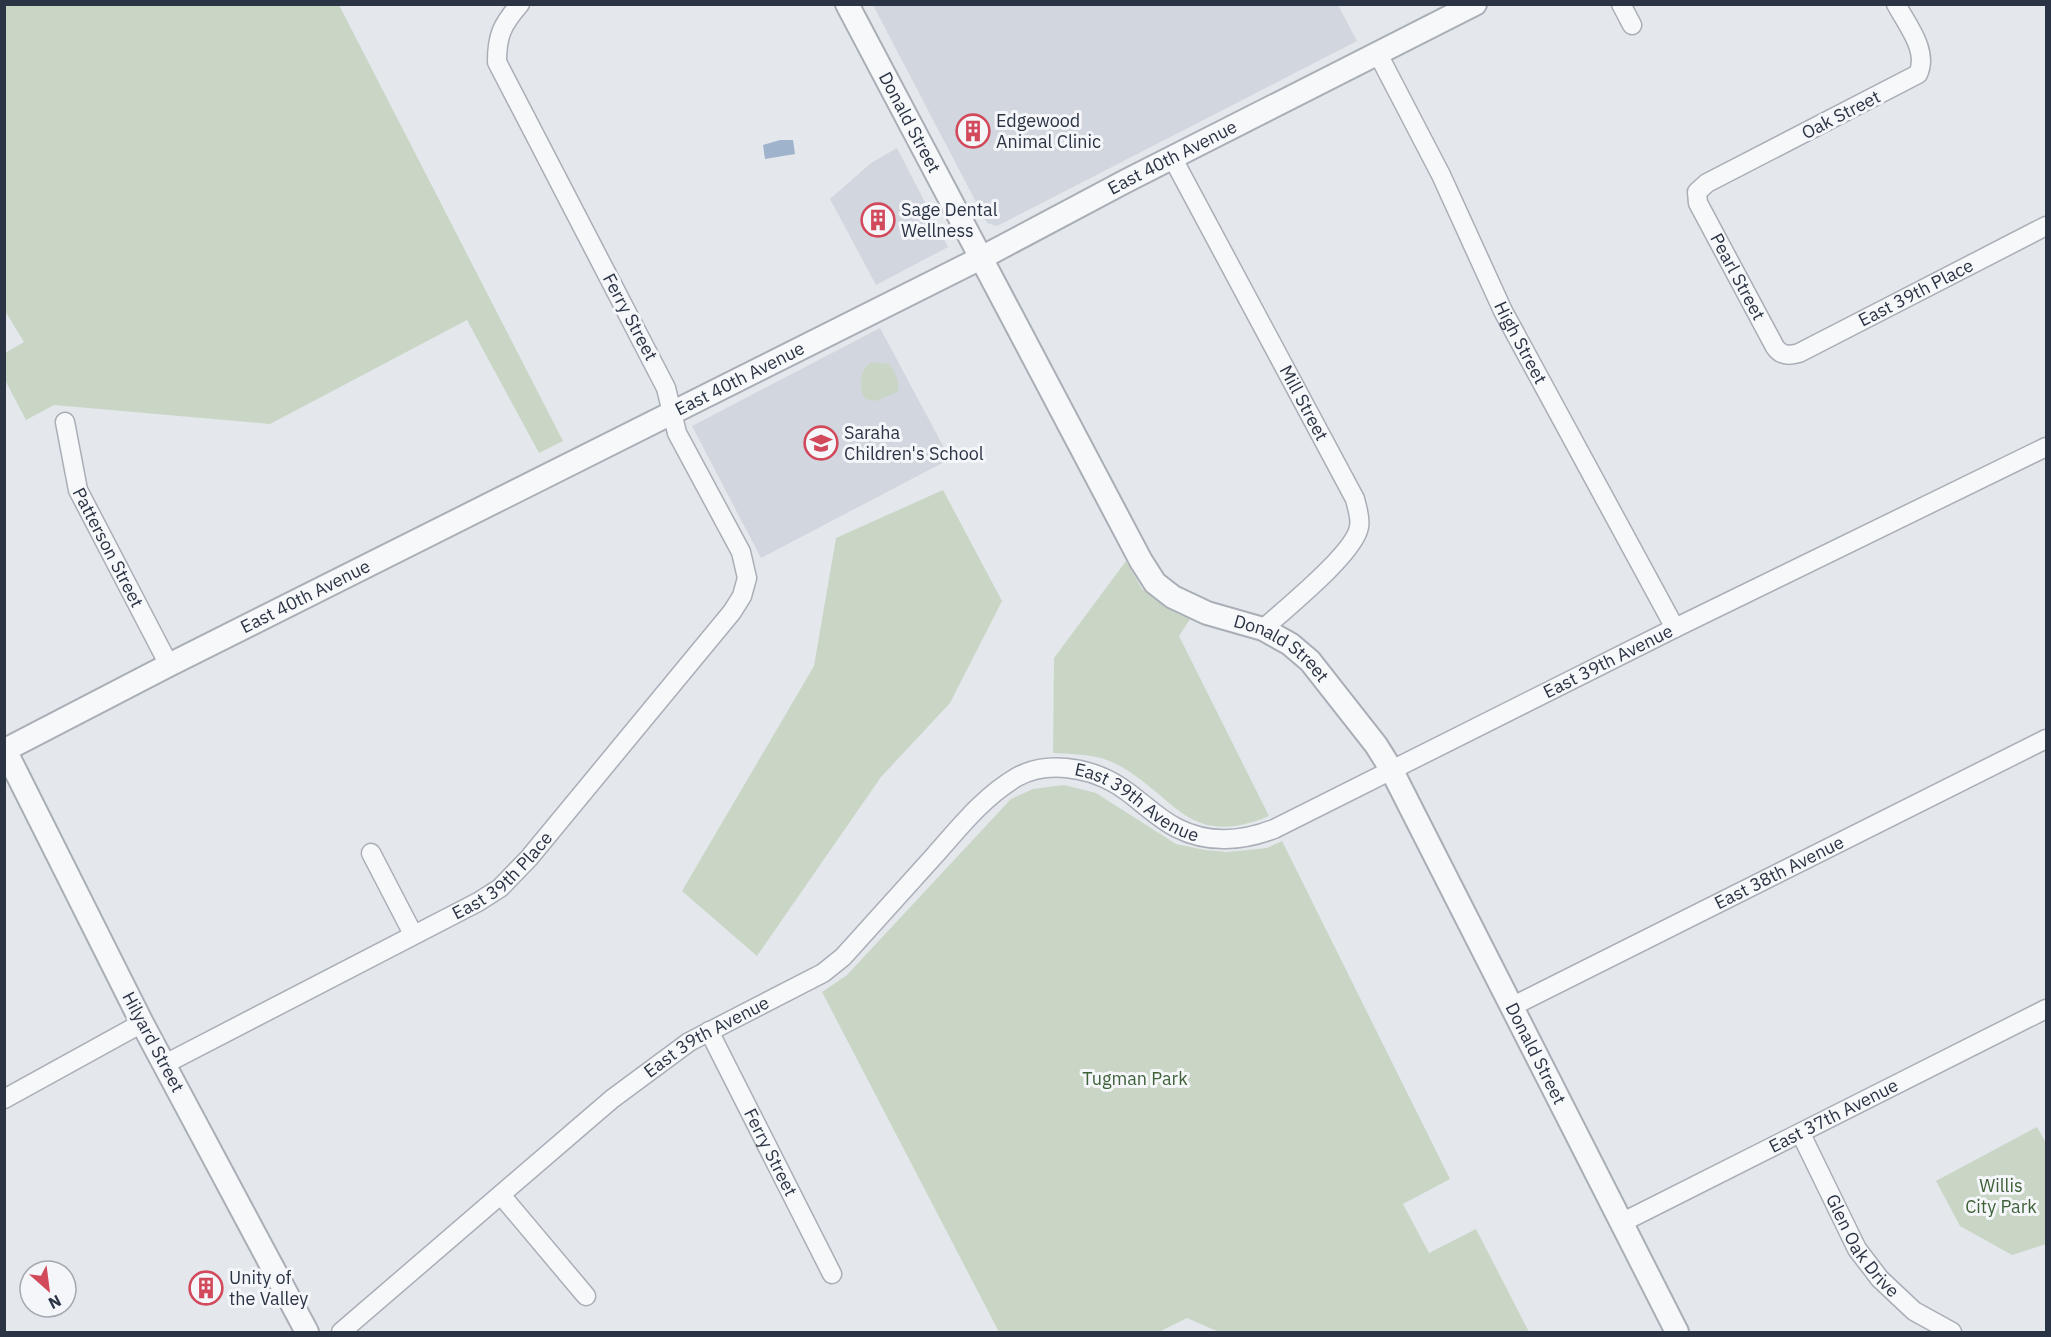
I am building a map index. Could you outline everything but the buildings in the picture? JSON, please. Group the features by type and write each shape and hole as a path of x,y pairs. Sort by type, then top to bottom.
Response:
{"street":[{"name":"Ferry Street","path":"520,4 507,20 497,42 497,62 666,388 678,433 741,552 747,578"},
{"name":"Donald Street","path":"847,4 1141,561 1155,583 1173,597 1207,613 1263,629 1290,644 1310,661 1376,745 1391,769 1677,1332"},
{"path":"1621,4 1632,25"},
{"name":"Oak Street","path":"1697,192 1707,183 1918,74 1922,66 1919,47 1896,4"},
{"name":"East 40th Avenue","path":"5,750 981,258 1172,157 1473,5"},
{"name":"High Street","path":"1377,54 1441,175 1503,311 1675,628"},
{"name":"Mill Street","path":"1172,157 1355,499 1359,513 1359,528 1351,544 1337,561 1263,629"},
{"name":"Pearl Street","path":"1697,192 1698,203 1774,347 1785,355"},
{"name":"East 39th Place","path":"1785,355 1798,353 2046,226"},
{"name":"Patterson Street","path":"65,422 78,490 169,666"},
{"name":"East 39th Avenue","path":"341,1332 621,1092 666,1058 709,1031 823,973 843,957 964,822 997,790 1019,776 1046,768 1069,768 1096,775 1115,784 1153,814 1178,829 1204,838 1231,840 1253,837 1274,829 1675,628 2046,447"},
{"name":"East 39th Place","path":"165,1064 478,902 500,888 516,873 732,612 742,596 747,578"},
{"name":"East 38th Avenue","path":"1511,1007 2046,739"},
{"name":"Hilyard Street","path":"5,750 142,1023 307,1332"},
{"path":"371,853 413,934"},
{"name":"East 37th Avenue","path":"1621,1223 2046,1009"},
{"path":"4,1099 142,1023"},
{"name":"Ferry Street","path":"709,1031 832,1274"},
{"name":"Glen Oak Drive","path":"1801,1134 1857,1249 1880,1279 1914,1311 1952,1332"},
{"path":"501,1195 586,1296"}],"shaded area":[{"path":"873,5 1338,5 1357,41 997,226 987,223"},
{"path":"897,148 948,247 876,285 830,199 871,163"},
{"name":"Saraha Children's School","path":"880,328 950,459 761,558 692,426"}],"green space":[{"path":"5,4 339,5 563,441 539,453 467,320 270,424 54,405 26,420 5,380 5,353 24,342 5,311"},
{"path":"872,362 889,364 894,370 898,392 875,401 865,399 861,389 861,379 864,369"},
{"path":"943,490 1002,601 950,703 881,777 757,956 682,891 814,666 836,538"},
{"path":"1126,561 1142,589 1172,611 1190,619 1179,636 1269,816 1241,825 1218,827 1199,822 1183,813 1133,774 1112,762 1090,756 1053,753 1054,658"},
{"name":"Tugman Park","path":"1064,785 1096,793 1176,844 1227,852 1267,848 1282,841 1450,1179 1403,1204 1429,1253 1476,1229 1529,1332 1219,1332 1187,1318 1159,1332 999,1332 822,992 847,975 1011,799 1033,789"},
{"name":"Willis City Park","path":"2037,1127 2046,1143 2046,1244 2012,1255 1960,1226 1936,1181"}],"water":[{"path":"780,140 793,140 795,154 765,159 763,145"}],"place":[{"name":"Edgewood Animal Clinic","path":"973,131"},
{"name":"Sage Dental Wellness","path":"878,220"},
{"name":"Saraha Children's School","path":"821,443"},
{"name":"Unity of the Valley","path":"206,1288"}]}
